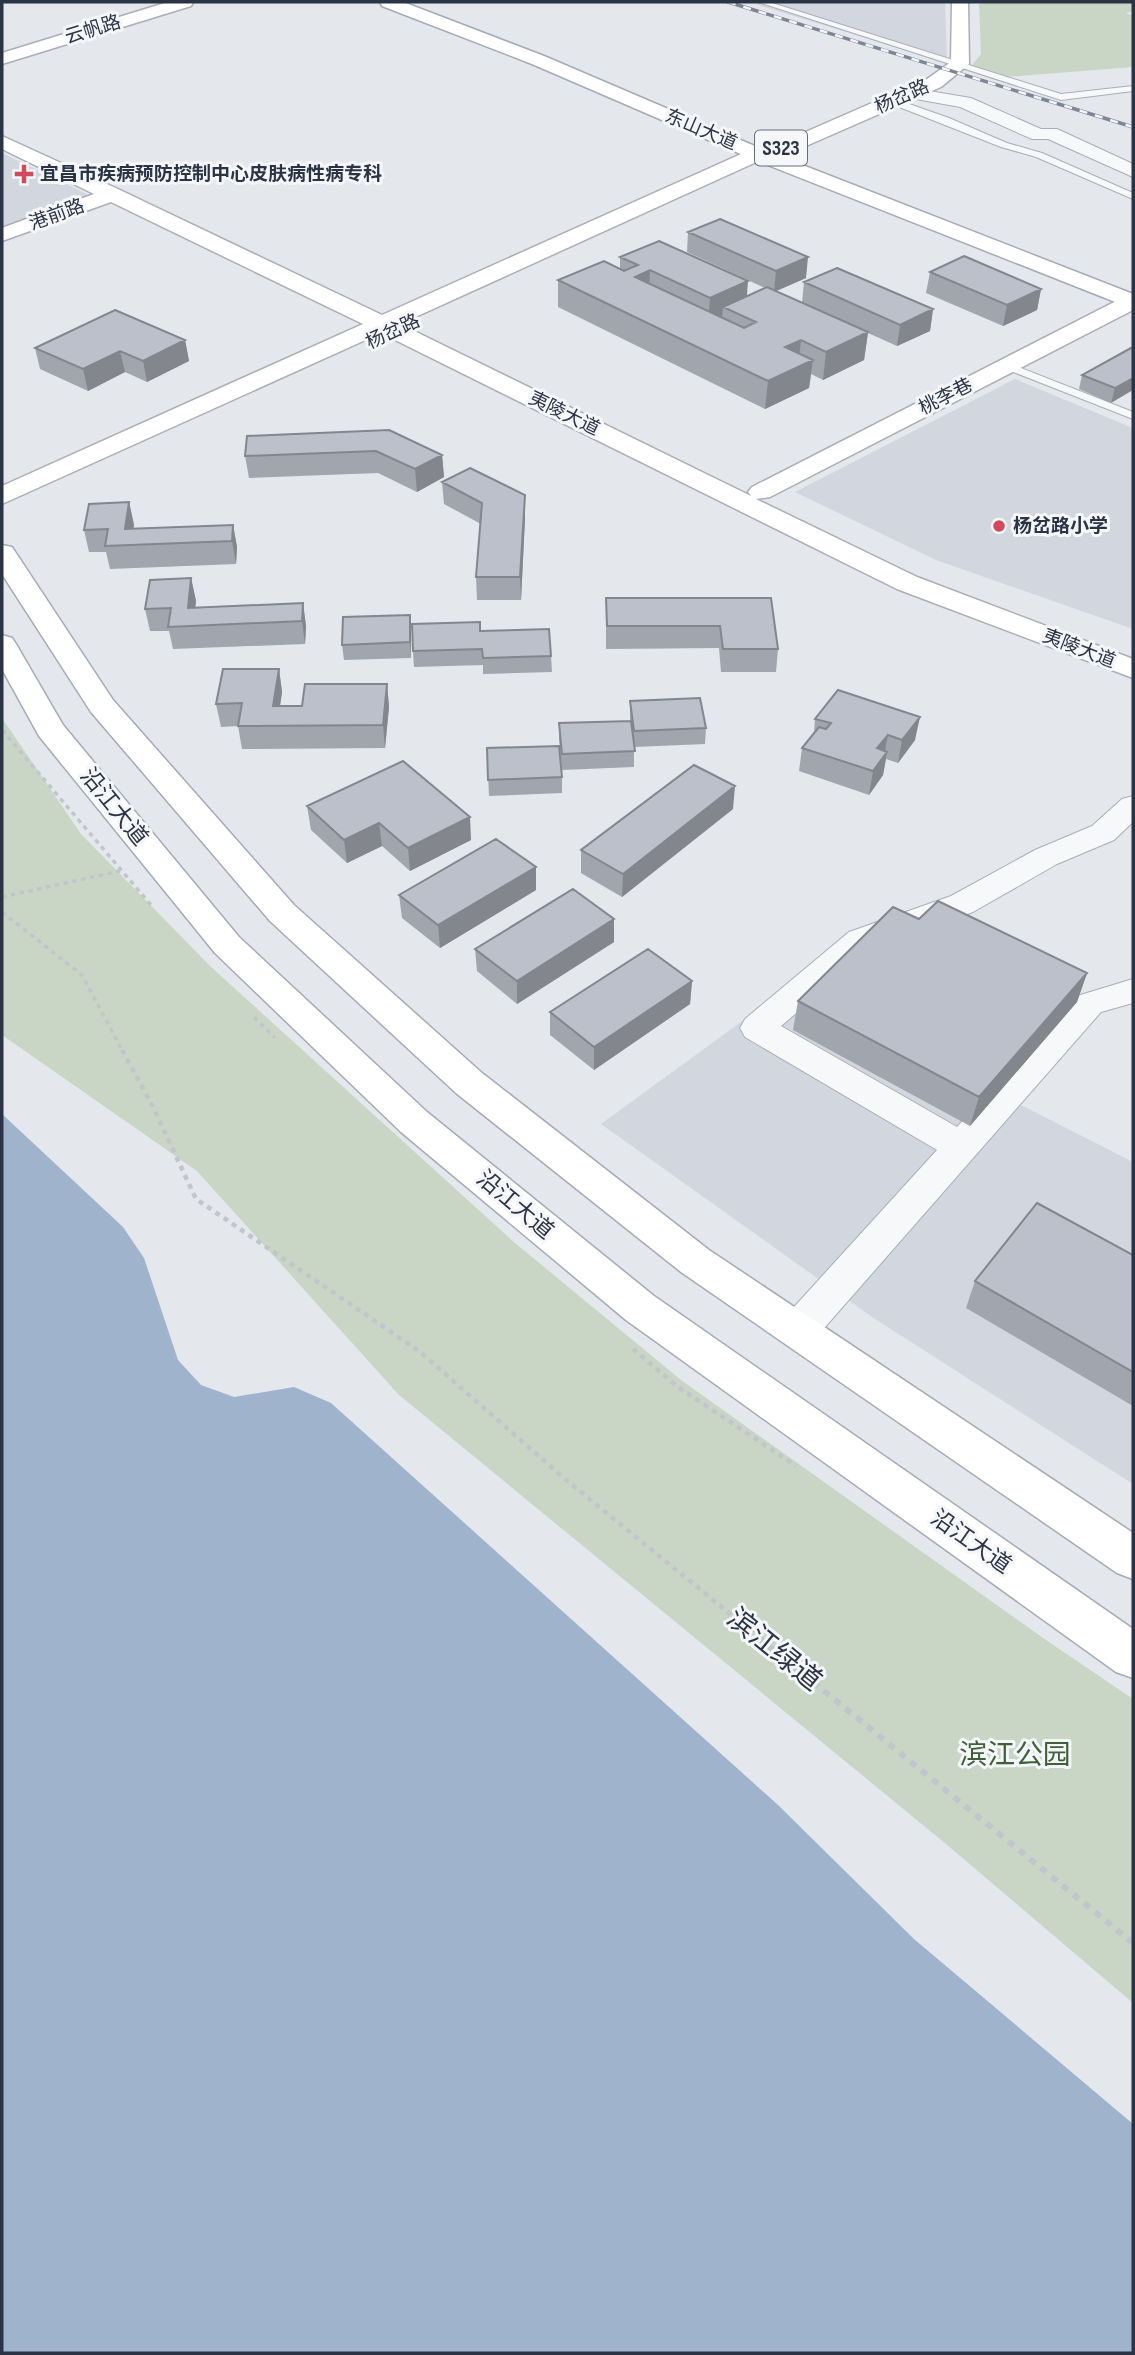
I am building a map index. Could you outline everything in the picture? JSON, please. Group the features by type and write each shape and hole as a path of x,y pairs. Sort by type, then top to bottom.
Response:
{"main road":[{"name":"云帆路","path":"2,59 185,2"},
{"name":"东山大道","path":"388,2 1133,296"},
{"name":"东山大道","path":"432,2 564,52 770,154"},
{"path":"960,2 960,64"},
{"name":"杨岔路","path":"2,513 398,324 770,154 934,83 960,64"},
{"name":"夷陵大道","path":"2,128 398,324 907,583 1133,669"},
{"name":"夷陵大道","path":"2,142 761,492 922,572 1133,651"},
{"name":"港前路","path":"2,236 113,194"},
{"name":"桃李巷","path":"761,492 1007,366 1133,296"},
{"name":"杨岔路","path":"2,496 398,324"},
{"path":"2,553 103,706 282,913 469,1083 695,1261 1133,1558"},
{"name":"沿江大道","path":"2,644 50,729 227,945 414,1122 640,1308 1133,1656"}],"street":[{"path":"911,93 965,102 1039,135 1050,133 1133,171"},
{"path":"962,1147 757,1028 860,940 962,904 1046,857 1103,833 1133,806"},
{"path":"798,1330 1089,1004 1133,991"}],"lane":[{"path":"762,2 1061,97 1133,89"},
{"path":"892,101 1004,145 1039,155 1133,196"},
{"path":"1007,366 1133,416"}],"path":[{"path":"2,897 120,871"},
{"name":"滨江绿道","path":"2,912 82,975 153,1107 196,1199 419,1351 565,1479 1133,1943"}],"shaded area":[{"path":"945,2 947,63 755,4"},
{"name":"宜昌市疾病预防控制中心皮肤病性病专科","path":"2,153 89,195 2,228"},
{"name":"杨岔路小学","path":"1015,379 1133,428 1133,629 936,560 795,492"},
{"path":"789,987 1133,1162 1133,1484 872,1317 601,1124"}],"green space":[{"path":"979,2 1133,2 1133,11 1126,13 1133,16 1133,67 994,78 969,69 981,54"},
{"name":"滨江公园","path":"2,718 81,834 210,966 515,1243 681,1380 1133,1699 1133,2003 946,1844 399,1395 197,1171 2,1035"}],"water":[{"path":"2,1114 123,1227 144,1258 178,1360 201,1385 234,1397 294,1387 331,1403 778,1805 914,1939 1133,2124 1133,2353 2,2353"}],"building":[{"path":"720,219 808,257 776,271 688,232"},
{"path":"659,241 748,281 710,298 650,270 635,277 744,328 756,322 723,307 767,287 868,332 826,352 801,340 785,347 813,360 768,381 558,280 604,261 624,271 638,265 620,257"},
{"path":"964,256 1041,289 1007,305 930,272"},
{"path":"837,268 933,309 900,325 804,282"},
{"path":"115,310 185,340 143,361 120,351 83,369 35,348"},
{"path":"1131,348 1133,378 1115,388 1082,375"},
{"path":"389,430 442,455 415,469 376,451 245,456 247,436"},
{"path":"470,468 525,495 520,577 476,577 482,503 442,482"},
{"path":"129,502 125,529 233,525 232,541 105,546 108,529 84,530 89,504"},
{"path":"191,578 188,608 303,603 302,621 168,627 171,608 145,609 150,580"},
{"path":"606,598 771,598 778,649 723,649 720,626 607,626"},
{"path":"410,615 410,642 342,645 343,617"},
{"path":"480,622 480,631 549,629 551,656 483,658 482,649 413,651 412,624"},
{"path":"223,669 279,669 273,706 302,706 305,684 387,684 383,725 238,726 242,703 216,704"},
{"path":"838,690 920,717 902,740 888,735 877,748 887,752 873,771 802,748 819,727 826,729 831,723 815,719"},
{"path":"700,698 706,728 634,731 630,701"},
{"path":"631,721 635,751 562,754 559,723"},
{"path":"559,746 562,777 488,780 487,748"},
{"path":"403,761 470,817 408,848 379,823 344,840 307,806"},
{"path":"694,765 735,786 623,874 581,850"},
{"path":"496,839 536,867 438,925 399,895"},
{"path":"573,889 614,919 517,981 475,949"},
{"path":"938,901 1087,973 979,1097 798,1001 893,907 919,919"},
{"path":"648,949 692,981 594,1047 550,1012"},
{"path":"1037,1203 1133,1255 1133,1372 975,1281"}],"railway":[{"path":"728,2 1133,127"}],"place":[{"name":"宜昌市疾病预防控制中心皮肤病性病专科","path":"24,174"},
{"name":"杨岔路小学","path":"999,526"}]}
